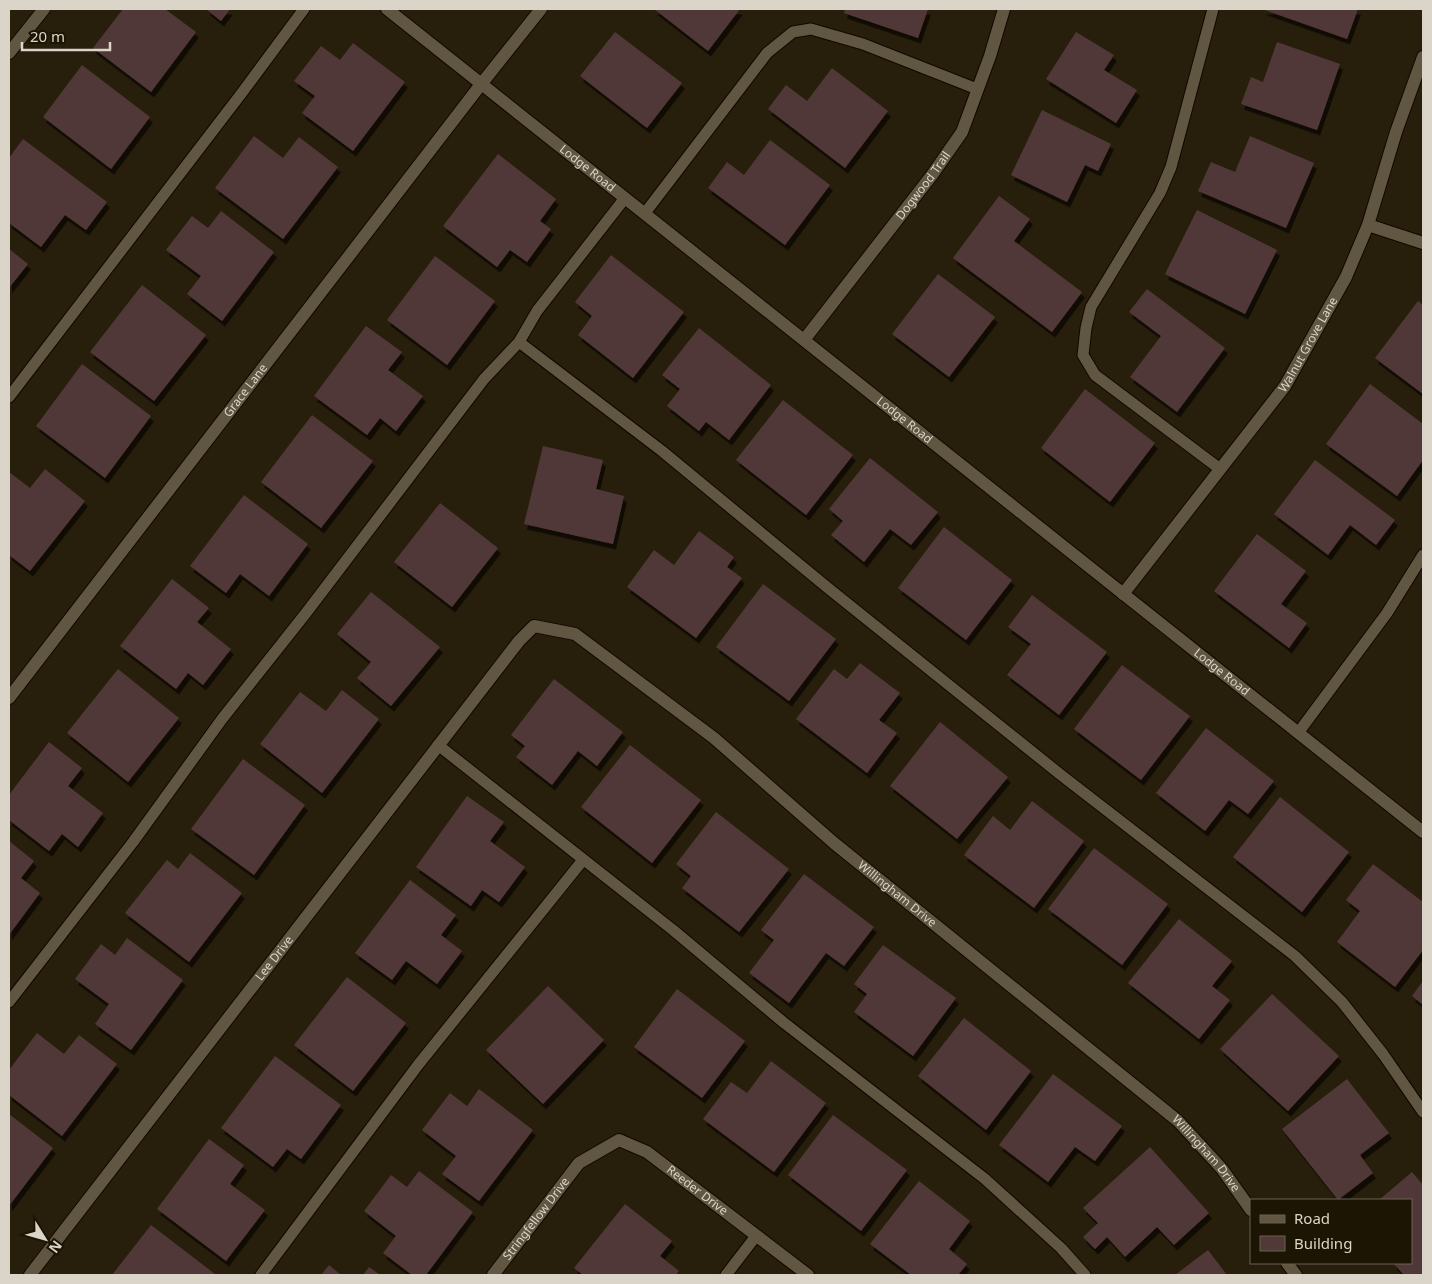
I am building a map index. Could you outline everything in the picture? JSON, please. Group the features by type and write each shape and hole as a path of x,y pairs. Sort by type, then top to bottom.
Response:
{"street":[{"path":"9,53 44,9"},
{"name":"Lodge Road","path":"387,9 1423,832"},
{"name":"Grace Lane","path":"9,698 482,83 542,9"},
{"name":"Dogwood Trail","path":"804,340 932,175 962,132 1004,9"},
{"name":"Walnut Grove Lane","path":"1123,594 1285,386 1346,277 1368,225 1396,132 1423,57"},
{"path":"1368,225 1423,243"},
{"name":"Willingham Drive","path":"519,641 534,626 575,634 714,738 834,843 1178,1122 1222,1169 1250,1209"},
{"name":"Lee Drive","path":"30,1275 519,641"},
{"name":"Reeder Drive","path":"579,1163 619,1140 647,1152 808,1275"},
{"name":"Stringfellow Drive","path":"493,1275 579,1163"},
{"path":"1288,1264 1296,1275"}],"lane":[{"path":"9,397 304,9"},
{"path":"1213,9 1171,166 1160,193 1091,307 1086,328 1084,354 1095,375 1220,469"},
{"path":"645,213 767,53 793,32 811,29 863,44 977,89"},
{"path":"9,1002 133,842 222,718 318,597 484,379 519,342 537,311 625,198"},
{"path":"519,342 662,451 1061,775 1295,956 1342,1002 1383,1054 1423,1112"},
{"path":"1298,733 1386,613 1423,555"},
{"path":"438,745 672,930 783,1022 985,1179 1061,1248 1086,1275"},
{"path":"262,1275 418,1065 583,860"},
{"path":"726,1275 756,1236"}],"building":[{"path":"123,9 165,9 196,32 151,92 93,48"},
{"path":"206,9 230,9 221,21"},
{"path":"654,9 740,9 708,51"},
{"path":"845,9 928,9 918,38 844,13"},
{"path":"1262,9 1358,9 1347,39"},
{"path":"615,32 682,83 647,128 580,76"},
{"path":"1076,32 1114,55 1104,70 1137,90 1116,123 1046,79"},
{"path":"1277,42 1340,64 1317,130 1241,104 1251,77 1263,82"},
{"path":"353,43 405,82 353,151 302,113 315,96 294,81 321,46 340,60"},
{"path":"82,65 150,117 111,169 43,117"},
{"path":"832,68 888,111 845,168 768,109 786,85 807,101"},
{"path":"1042,110 1111,144 1098,171 1085,165 1067,202 1011,175"},
{"path":"254,136 283,158 299,137 338,167 283,239 215,188"},
{"path":"1250,136 1314,163 1286,228 1198,191 1211,162 1235,172"},
{"path":"23,139 107,202 86,230 65,215 41,247 9,223 9,158"},
{"path":"770,140 830,185 785,245 708,188 727,162 744,175"},
{"path":"498,154 556,199 540,221 551,229 527,262 510,250 497,267 443,226"},
{"path":"999,196 1030,219 1014,241 1082,292 1052,332 953,258"},
{"path":"1197,210 1277,250 1245,314 1165,274"},
{"path":"221,211 274,252 222,321 187,294 201,276 166,250 192,216 208,228"},
{"path":"9,249 28,264 9,288"},
{"path":"611,255 684,312 633,378 578,335 592,316 575,302"},
{"path":"435,256 495,301 447,365 387,320"},
{"path":"938,274 995,317 949,377 892,334"},
{"path":"142,285 206,335 154,401 90,352"},
{"path":"1147,289 1225,348 1177,412 1130,377 1161,336 1129,312"},
{"path":"1418,301 1423,305 1423,394 1375,358"},
{"path":"366,326 402,352 388,370 423,396 396,431 380,418 367,435 314,396"},
{"path":"699,328 771,385 729,440 706,422 699,431 667,406 680,389 662,375"},
{"path":"82,364 151,416 105,478 36,426"},
{"path":"1370,384 1423,424 1423,460 1397,496 1326,444"},
{"path":"1085,389 1155,443 1110,502 1041,448"},
{"path":"783,400 853,455 806,515 736,460"},
{"path":"312,415 373,461 321,528 261,482"},
{"path":"543,446 603,460 596,489 624,496 613,544 524,524"},
{"path":"870,458 938,512 911,545 890,529 864,562 831,535 843,521 829,509"},
{"path":"1315,460 1395,520 1376,545 1350,525 1328,555 1274,514"},
{"path":"45,469 85,501 30,571 9,555 9,472 30,488"},
{"path":"244,495 308,544 269,596 240,574 226,593 190,566"},
{"path":"440,503 498,548 452,607 394,562"},
{"path":"944,527 1012,580 966,640 898,588"},
{"path":"699,531 734,557 727,567 742,578 696,638 627,587 654,550 674,565"},
{"path":"1257,534 1306,571 1281,604 1307,623 1289,648 1214,591"},
{"path":"172,579 209,608 197,622 231,649 203,685 188,673 176,689 120,646"},
{"path":"763,584 836,639 789,701 716,647"},
{"path":"371,592 440,647 391,706 357,678 371,662 337,634"},
{"path":"1032,595 1107,652 1059,715 1007,675 1031,644 1008,627"},
{"path":"860,663 900,693 879,720 897,733 867,773 796,719 834,669 847,679"},
{"path":"1122,665 1190,716 1141,780 1074,729"},
{"path":"118,669 179,718 128,782 67,733"},
{"path":"554,679 623,732 597,766 578,751 552,785 516,757 525,746 511,735"},
{"path":"342,690 379,719 322,793 260,744 300,692 326,711"},
{"path":"940,722 1008,777 957,839 890,786"},
{"path":"1206,728 1274,781 1248,814 1229,800 1205,831 1156,793"},
{"path":"49,742 82,768 68,786 103,813 78,847 62,834 49,851 9,820 9,795"},
{"path":"630,745 701,800 652,863 581,807"},
{"path":"243,759 305,805 254,875 191,829"},
{"path":"467,796 504,822 490,841 525,867 499,902 482,890 471,906 416,867"},
{"path":"1280,797 1349,852 1302,912 1233,857"},
{"path":"1032,801 1084,841 1034,908 964,855 993,816 1010,830"},
{"path":"716,812 789,869 739,932 682,888 691,876 676,864"},
{"path":"9,841 34,861 21,878 40,893 9,935"},
{"path":"1094,848 1168,904 1122,965 1048,909"},
{"path":"190,853 242,893 189,962 125,913 167,860 178,869"},
{"path":"1373,864 1423,902 1423,950 1395,987 1337,942 1360,911 1346,900"},
{"path":"804,874 874,927 844,966 826,953 789,1003 749,973 774,940 761,930"},
{"path":"410,880 456,915 441,935 462,951 437,984 406,961 392,980 355,953"},
{"path":"1179,919 1232,961 1212,986 1230,1000 1199,1039 1128,983"},
{"path":"127,938 183,980 131,1050 95,1024 109,1004 75,979 101,944 115,955"},
{"path":"883,945 956,998 913,1056 854,1012 867,994 854,984"},
{"path":"347,977 406,1023 353,1091 294,1045"},
{"path":"1423,981 1423,1005 1412,996"},
{"path":"548,986 604,1040 543,1104 486,1050"},
{"path":"677,989 745,1041 702,1098 634,1047"},
{"path":"1272,994 1339,1056 1288,1111 1220,1049"},
{"path":"964,1018 1031,1071 986,1130 918,1076"},
{"path":"37,1033 64,1054 79,1035 117,1064 62,1136 9,1095 9,1070"},
{"path":"275,1056 341,1105 301,1159 287,1149 273,1167 221,1128"},
{"path":"771,1061 826,1103 774,1172 703,1119 731,1082 747,1093"},
{"path":"1053,1074 1122,1126 1095,1161 1075,1147 1048,1182 999,1145"},
{"path":"1347,1079 1389,1133 1360,1155 1373,1173 1337,1199 1282,1129"},
{"path":"479,1089 533,1130 479,1201 442,1174 456,1156 422,1130 450,1093 467,1106"},
{"path":"9,1114 53,1148 9,1206"},
{"path":"833,1115 907,1170 861,1231 788,1175"},
{"path":"209,1139 244,1165 230,1184 265,1210 226,1261 157,1209"},
{"path":"1150,1147 1209,1213 1174,1245 1157,1227 1125,1257 1107,1237 1095,1249 1083,1237 1098,1223 1083,1208"},
{"path":"419,1171 473,1212 426,1275 412,1275 383,1253 396,1236 364,1211 391,1175 407,1187"},
{"path":"1412,1172 1423,1185 1423,1275 1404,1275 1394,1264 1412,1264 1412,1199 1380,1199"},
{"path":"919,1181 970,1221 949,1249 967,1264 958,1275 911,1275 870,1244"},
{"path":"625,1204 672,1241 660,1256 679,1271 676,1275 583,1275 574,1268"},
{"path":"151,1225 215,1274 112,1275"},
{"path":"1208,1250 1227,1275 1175,1275"},
{"path":"329,1265 341,1275 321,1275"},
{"path":"369,1267 380,1275 363,1275"}]}
